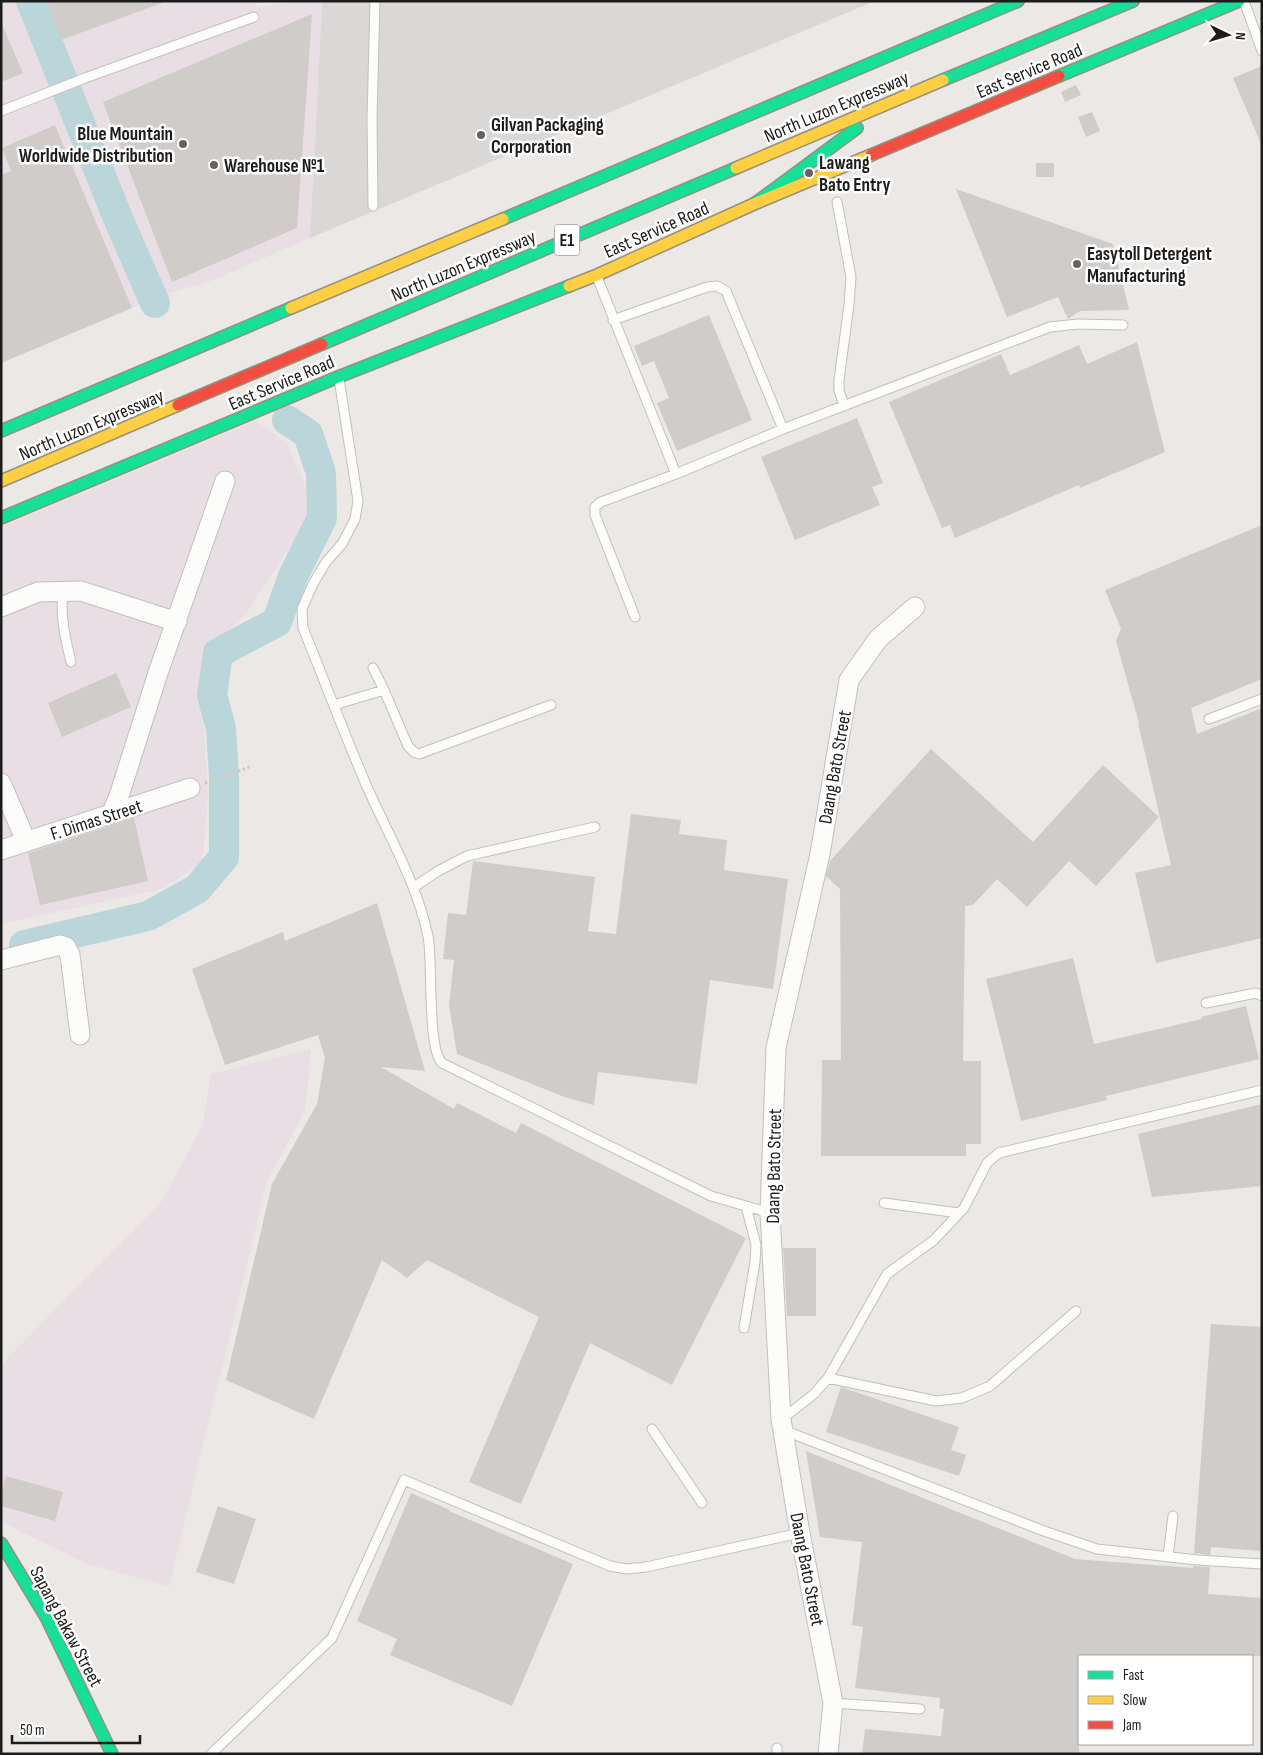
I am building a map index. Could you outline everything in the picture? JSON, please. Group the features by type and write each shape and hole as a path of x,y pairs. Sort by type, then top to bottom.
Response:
{"main road":[{"name":"North Luzon Expressway","path":"1,430 1018,1"},
{"name":"North Luzon Expressway","path":"1,481 1133,1"},
{"name":"East Service Road","path":"1,518 338,377 597,275 754,204 1239,1"},
{"path":"754,204 896,100"},
{"name":"Sapang Bakaw Street","path":"1,1544 46,1617 112,1754"}],"street":[{"path":"112,813 225,481"},
{"path":"1,607 38,592 81,591 177,622"},
{"name":"Daang Bato Street","path":"828,1754 833,1703 800,1533 782,1424 770,1213 776,1048 820,854 850,680 878,639 915,607"},
{"path":"1,783 26,841"},
{"name":"F. Dimas Street","path":"1,850 190,788"},
{"path":"1,960 60,945 66,947 70,955 80,1034"}],"lane":[{"path":"373,206 372,118 375,1"},
{"path":"1244,1 1262,51"},
{"path":"1,111 85,78 254,17"},
{"path":"837,202 851,277 850,305 839,380 839,390 844,406"},
{"path":"597,275 613,320 676,474"},
{"path":"613,320 707,287 717,286 726,291 783,429"},
{"path":"635,617 594,515 595,507 601,502 676,474 783,429 1050,327 1078,324 1123,325"},
{"path":"338,377 358,501 355,519 342,544 326,562 313,584 302,610 303,628 368,788 414,887 428,938 436,1055 442,1063 711,1196 770,1213"},
{"path":"63,591 62,622 71,662"},
{"path":"374,668 408,746 419,754 551,705"},
{"path":"334,705 384,690"},
{"path":"1209,719 1262,699"},
{"path":"414,887 438,871 467,856 595,827"},
{"path":"1206,1003 1256,993 1262,996"},
{"path":"1262,1090 999,1153 988,1163 964,1208 934,1240 887,1274 828,1378 782,1424 1044,1531 1097,1549 1198,1560 1262,1564"},
{"path":"884,1203 959,1213"},
{"path":"744,1328 756,1245 746,1206"},
{"path":"828,1378 936,1401 962,1398 990,1386 1076,1311"},
{"path":"652,1429 702,1503"},
{"path":"211,1754 332,1638 404,1480 610,1566 627,1569 646,1567 800,1533"},
{"path":"1168,1557 1173,1516"},
{"path":"833,1703 920,1709"}],"path":[{"path":"190,788 252,766"}],"shaded area":[{"path":"1,1 255,1 257,8 295,1 322,1 310,238 211,281 168,293 1,363"},
{"path":"322,1 875,1 310,238"},
{"path":"256,421 288,445 315,510 248,610 212,648 203,710 208,798 202,863 161,889 1,924 1,527"},
{"path":"311,1049 305,1111 267,1181 169,1586 87,1564 2,1522 1,1365 161,1202 203,1125 211,1074"}],"building":[{"path":"47,1 162,1 162,3 61,40"},
{"name":"Warehouse №1","path":"312,14 297,228 172,282 103,102"},
{"path":"1,22 23,73 1,82"},
{"path":"1262,66 1262,146 1233,78"},
{"path":"1076,85 1081,95 1065,102 1061,92"},
{"path":"1092,112 1100,131 1086,137 1078,117"},
{"path":"55,125 132,308 1,363 1,175 11,171 2,148"},
{"path":"1036,163 1054,163 1054,177 1036,177"},
{"path":"956,189 1113,244 1129,310 1080,311 1068,319 1058,297 1007,317"},
{"path":"709,315 752,420 677,451 657,403 669,398 654,361 642,366 634,346"},
{"path":"1137,342 1165,452 1080,488 1079,485 955,538 950,525 942,528 889,402 1001,354 1010,375 1079,345 1087,364"},
{"path":"857,418 883,483 872,487 880,505 795,540 761,457"},
{"path":"1262,525 1262,679 1191,708 1197,734 1262,708 1262,938 1156,963 1135,873 1171,865 1139,723 1116,641 1121,629 1105,590"},
{"path":"116,673 131,707 62,737 48,703"},
{"path":"931,749 1033,842 1103,765 1159,817 1096,886 1069,861 1027,907 997,879 973,905 965,906 963,1061 981,1061 981,1144 966,1144 966,1156 821,1156 822,1060 841,1060 840,889 826,876 830,861"},
{"path":"631,814 681,820 679,834 727,840 724,870 788,879 773,989 710,980 697,1084 598,1072 594,1105 567,1098 457,1054 449,1005 454,960 443,959 448,913 466,915 473,861 595,877 588,931 616,934"},
{"path":"134,818 148,881 40,905 28,853"},
{"path":"377,903 425,1071 381,1067 454,1109 457,1103 516,1133 521,1123 746,1238 672,1385 590,1343 521,1504 469,1482 539,1317 427,1260 407,1278 382,1260 314,1419 226,1380 272,1184 317,1104 325,1058 318,1035 225,1065 192,969 283,932 285,941"},
{"path":"1073,958 1094,1044 1202,1019 1201,1017 1246,1006 1259,1059 1106,1096 1107,1100 1021,1121 986,979"},
{"path":"1262,1104 1262,1186 1152,1197 1138,1134"},
{"path":"783,1248 816,1248 816,1316 787,1316"},
{"path":"1211,1324 1262,1327 1262,1551 1211,1547 1210,1555 1194,1553"},
{"path":"841,1387 959,1427 951,1450 966,1455 959,1476 826,1432"},
{"path":"806,1451 1075,1559 1193,1568 1193,1566 1210,1567 1208,1594 1262,1598 1262,1656 1078,1655 1079,1754 862,1754 865,1729 941,1736 944,1709 939,1708 940,1698 855,1688 863,1627 852,1625 862,1542 820,1537"},
{"path":"6,1476 63,1492 55,1521 1,1506 1,1492"},
{"path":"411,1493 573,1564 512,1706 390,1655 397,1639 357,1621"},
{"path":"218,1506 256,1519 234,1584 196,1572"}],"waterway":[{"path":"31,1 117,216 155,303"},
{"path":"24,945 148,916 197,889 224,857 224,776 221,728 212,695 218,653 277,622 293,576 322,518 321,473 308,434 287,420"}],"traffic: fast":[{"path":"503,219 1018,1"},
{"path":"943,80 1133,1"},
{"path":"1059,76 1239,1"},
{"path":"754,204 857,128"},
{"path":"322,344 736,168"},
{"path":"1,518 338,377 569,286"},
{"path":"1,431 291,308"},
{"path":"1,1543 46,1617 112,1754"}],"traffic: slow":[{"path":"736,168 943,80"},
{"path":"569,286 754,204 871,155"},
{"path":"291,308 503,219"},
{"path":"1,481 178,405"}],"traffic: jam":[{"path":"871,155 1059,76"},
{"path":"178,405 322,344"}],"place":[{"name":"Gilvan Packaging Corporation","path":"481,135"},
{"name":"Blue Mountain Worldwide Distribution","path":"183,144"},
{"name":"Warehouse №1","path":"214,165"},
{"name":"Lawang Bato Entry","path":"809,173"},
{"name":"Easytoll Detergent Manufacturing","path":"1077,264"}]}
